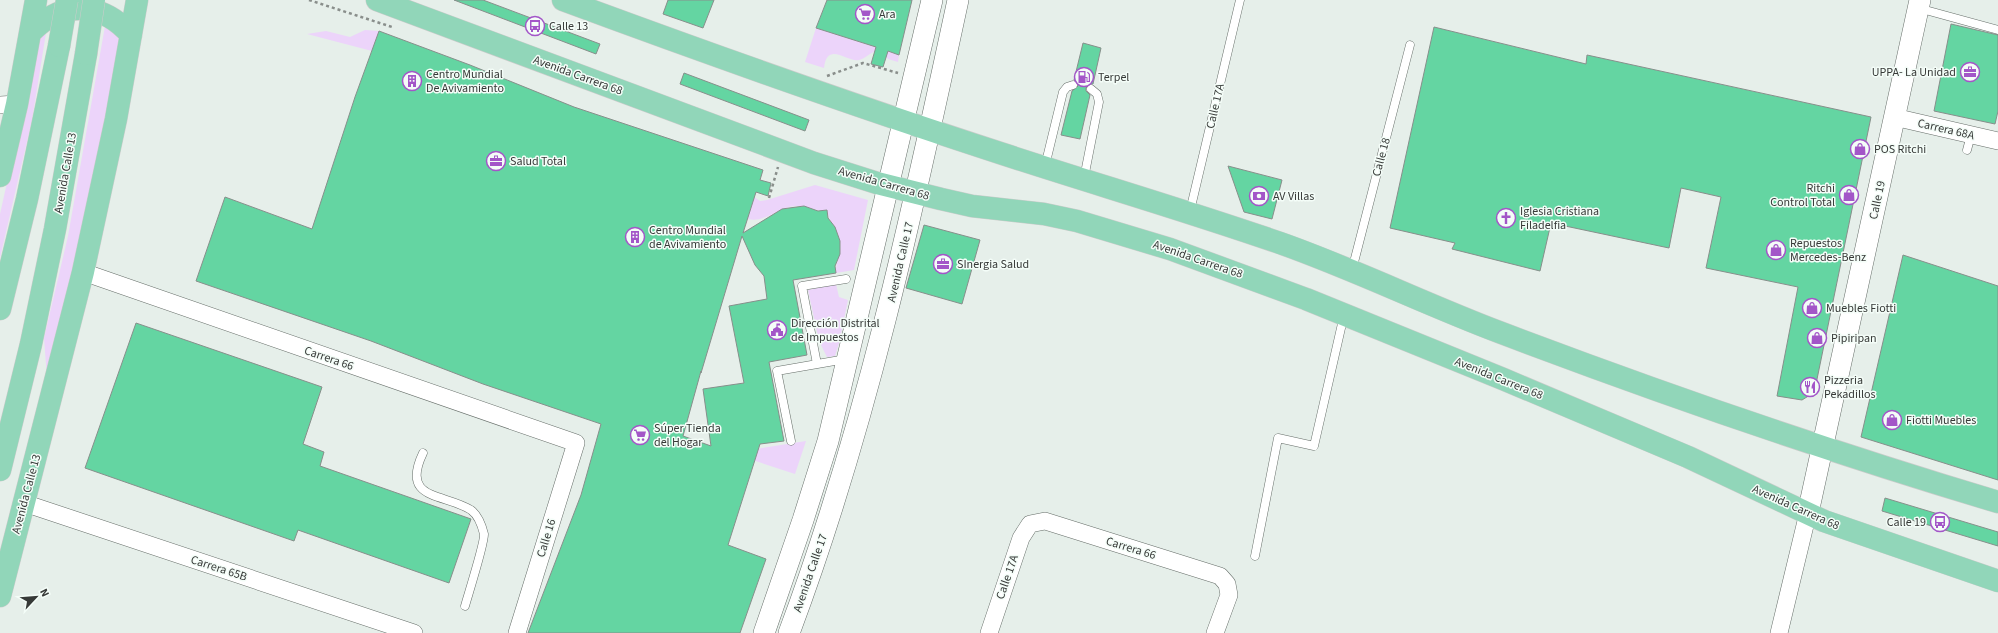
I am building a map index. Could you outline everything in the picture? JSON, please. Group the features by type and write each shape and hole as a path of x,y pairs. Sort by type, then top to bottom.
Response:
{"main road":[{"path":"0,176 8,104 32,31 36,0"},
{"path":"1,304 27,199 59,46 67,0"},
{"name":"Avenida Calle 13","path":"0,470 31,344 55,229 94,0"},
{"path":"45,421 82,272 116,119 137,0"},
{"name":"Avenida Carrera 68","path":"377,0 814,163 888,186 972,206 1055,216 1109,230 1192,256 1344,314 1688,457 1808,513 1881,542 1998,581"},
{"path":"563,0 753,70 930,130 1189,212 1283,244 1352,270 1496,330 1661,391 1861,460 1998,502"},
{"path":"32,31 54,14 73,9 82,9 110,16 118,21 131,34"},
{"name":"Avenida Calle 13","path":"0,596 45,421 31,344"}],"street":[{"name":"Avenida Calle 17","path":"764,633 803,520 828,441 932,0"},
{"name":"Avenida Calle 17","path":"789,633 850,449 886,318 916,193 958,0"},
{"name":"Calle 19","path":"1779,633 1824,446 1919,4"},
{"name":"Carrera 68A","path":"1894,117 1969,143 1998,142"},
{"name":"Carrera 66","path":"82,272 576,443"},
{"path":"828,441 850,449"},
{"name":"Calle 16","path":"517,633 576,443"},
{"name":"Carrera 65B","path":"24,503 414,633"},
{"name":"Carrera 66","path":"1030,524 1045,521 1220,576 1227,584 1229,595 1215,633"},
{"name":"Calle 17A","path":"989,633 1021,538 1030,524"}],"lane":[{"name":"Calle 17A","path":"1189,212 1240,0"},
{"path":"1919,4 1998,30"},
{"name":"Calle 18","path":"1352,270 1410,45"},
{"path":"1045,167 1063,92 1067,87 1073,85"},
{"path":"1084,179 1099,102 1097,94 1091,89"},
{"path":"816,364 802,286 846,279"},
{"path":"1256,556 1278,438 1314,446 1344,314"},
{"path":"791,441 777,371 847,359"},
{"path":"423,453 417,465 416,476 420,487 426,492 471,511 480,521 484,536 465,606"}],"path":[{"path":"824,77 863,62 902,74"},
{"path":"769,198 778,167"}],"shaded area":[{"path":"105,26 123,35 91,192 47,378 44,338 68,236"},
{"path":"816,28 899,55 898,62 888,59 882,51 878,51 859,60 833,54 829,55 824,68 805,62"},
{"path":"365,30 379,31 372,51 307,34 326,31 350,37"},
{"path":"46,33 32,120 0,258 0,214 40,34"},
{"path":"815,185 868,200 854,270 836,273 840,242 827,210 796,206 783,209 760,219 748,219 754,197 760,201 767,200"},
{"path":"836,284 839,297 848,300 835,356 827,357 819,341 808,290"},
{"path":"806,441 795,474 731,453"}],"building":[{"name":"Calle 13","path":"454,0 483,0 600,44 596,54"},
{"path":"668,0 714,0 703,28 663,14"},
{"name":"Ara","path":"827,0 912,0 899,55 888,51 883,67 871,64 876,47 816,28"},
{"name":"UPPA- La Unidad","path":"1951,24 1998,35 1998,111 1995,124 1934,111"},
{"path":"1434,27 1586,64 1587,55 1871,117 1816,384 1810,395 1802,400 1777,396 1798,287 1706,268 1721,197 1681,188 1669,248 1551,223 1540,271 1452,249 1455,243 1390,228"},
{"path":"379,31 470,65 574,107 763,170 760,180 771,183 768,196 756,192 743,233 782,209 804,206 818,211 827,210 828,218 835,227 840,241 840,254 835,266 836,273 793,280 807,355 769,362 784,441 760,444 728,545 766,559 740,633 528,633 581,495 601,424 483,384 371,341 196,281 225,197 312,229 355,97","holes":["742,236 755,265 764,276 767,299 729,306 744,383 703,389 711,446 683,436"]},
{"path":"1083,43 1101,48 1093,84 1089,84 1086,88 1086,91 1090,95 1080,139 1061,135 1072,91 1078,86 1078,83 1074,80"},
{"path":"684,73 809,120 805,131 680,84"},
{"name":"AV Villas","path":"1228,166 1282,180 1272,219 1244,212"},
{"name":"SInergia Salud","path":"924,225 980,240 962,304 906,288"},
{"path":"1903,255 1998,286 1998,480 1861,437"},
{"path":"136,323 322,387 303,444 324,452 320,466 471,519 449,583 298,530 294,541 85,468"},
{"name":"Calle 19","path":"1885,498 1998,532 1998,546 1882,511"}],"place":[{"name":"Ara","path":"865,14"},
{"name":"Calle 13","path":"535,26"},
{"name":"UPPA- La Unidad","path":"1970,72"},
{"name":"Terpel","path":"1084,77"},
{"name":"Centro Mundial De Avivamiento","path":"412,81"},
{"name":"POS Ritchi","path":"1860,149"},
{"name":"Salud Total","path":"496,161"},
{"name":"Ritchi Control Total","path":"1849,195"},
{"name":"AV Villas","path":"1259,196"},
{"name":"Iglesia Cristiana Filadelfia","path":"1506,218"},
{"name":"Centro Mundial de Avivamiento","path":"635,237"},
{"name":"Repuestos Mercedes-Benz","path":"1776,250"},
{"name":"SInergia Salud","path":"943,264"},
{"name":"Muebles Fiotti","path":"1812,308"},
{"name":"Dirección Distrital de Impuestos","path":"777,330"},
{"name":"Pipiripan","path":"1817,338"},
{"name":"Pizzeria Pekadillos","path":"1810,387"},
{"name":"Fiotti Muebles","path":"1892,420"},
{"name":"Súper Tienda del Hogar","path":"640,435"},
{"name":"Calle 19","path":"1940,522"}]}
